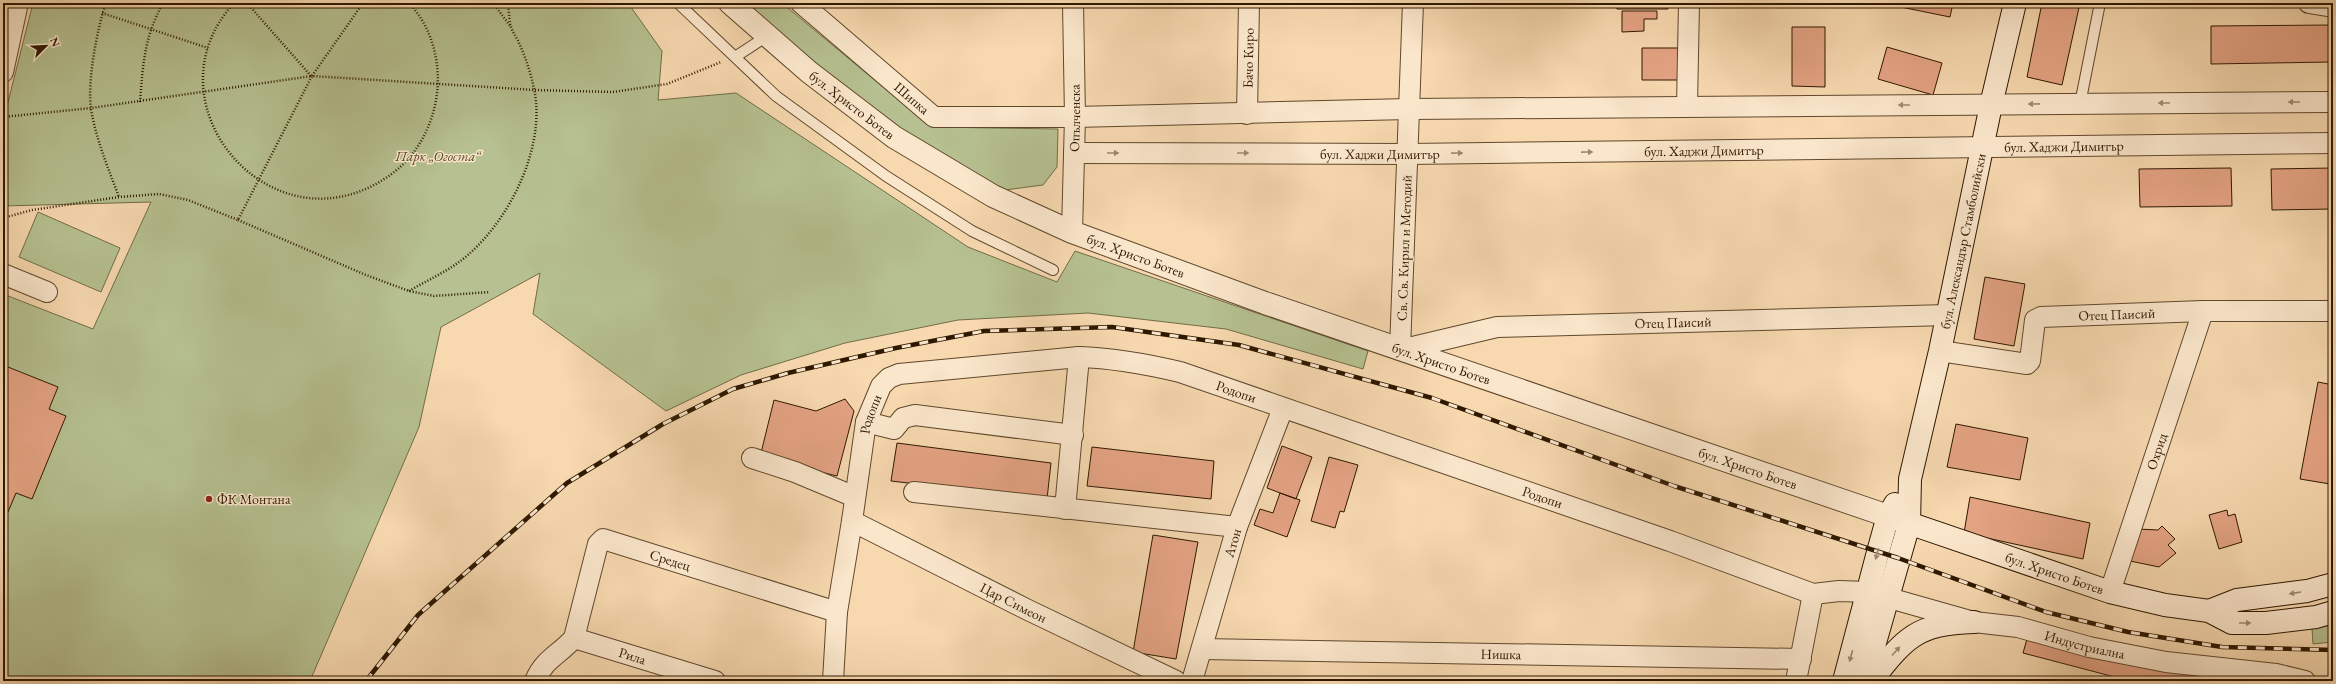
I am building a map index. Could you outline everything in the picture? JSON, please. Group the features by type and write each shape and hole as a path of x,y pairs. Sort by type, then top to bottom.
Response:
{"main road":[{"name":"бул. Христо Ботев","path":"730,3 809,72 894,137 993,196 1072,232 1400,350 2110,592 2165,605 2209,611 2232,623 2266,623 2316,617 2333,612"},
{"name":"бул. Александър Стамболийски","path":"1844,681 1877,594 1909,524 1910,479 1948,315 1991,105 2015,3"},
{"name":"бул. Александър Стамболийски","path":"1864,681 1888,516 1910,479"},
{"name":"бул. Христо Ботев","path":"2209,611 2237,600 2307,592 2333,584"},
{"path":"1871,681 1900,645 1914,634 1939,624 1974,622"}],"street":[{"path":"3,72 18,3"},
{"name":"Шипка","path":"801,3 934,117 1075,117"},
{"name":"Опълченска","path":"1072,232 1075,117 1073,3"},
{"name":"Бачо Киро","path":"1247,114 1250,3"},
{"name":"Св. Св. Кирил и Методий","path":"1400,350 1413,3"},
{"path":"1687,106 1689,3"},
{"path":"2309,3 2333,7"},
{"path":"1075,117 1409,109 2333,102"},
{"name":"бул. Хаджи Димитър","path":"1074,153 1408,154 2333,143"},
{"path":"3,274 47,292"},
{"name":"Отец Паисий","path":"1940,351 2023,365 2030,361 2035,320 2038,318 2202,311 2333,310"},
{"name":"Охрид","path":"2110,592 2202,311"},
{"name":"Отец Паисий","path":"1400,350 1497,327 1948,315"},
{"path":"1065,509 1079,357"},
{"name":"Родопи","path":"833,681 837,612 866,422 881,386 889,378 900,374 1079,357 1134,361 1180,372 1670,541 1813,594 1839,591 1877,594"},
{"name":"Атон","path":"1192,681 1237,527 1283,408"},
{"path":"866,422 894,429 903,418 914,415 1073,435"},
{"path":"752,458 796,472 855,497"},
{"path":"914,492 1237,527"},
{"name":"Цар Симеон","path":"852,521 1028,610 1176,681"},
{"name":"Средец","path":"574,638 598,544 603,539 837,612"},
{"path":"1796,681 1813,594"},
{"name":"Индустриална","path":"1877,594 1974,622 2018,627 2089,646 2166,662 2276,674 2305,681"},
{"path":"535,681 539,669 551,656 566,646 574,638"},
{"name":"Рила","path":"574,638 715,681"},
{"name":"Нишка","path":"1202,649 1801,659"}],"lane":[{"path":"678,3 776,96 886,176 972,231 1054,270"},
{"path":"2080,104 2100,3"},
{"path":"735,56 768,36"}],"path":[{"path":"106,3 102,13 92,80 91,108 103,154 119,197"},
{"path":"140,102 141,69 150,30 162,3"},
{"path":"234,3 224,14 208,48 204,68 204,93 211,124 226,151 248,173 275,189 305,198 337,198 368,189 395,173 416,150 431,122 438,84 438,68 433,45 424,24 409,3"},
{"path":"247,3 312,76"},
{"path":"238,220 312,76 363,3"},
{"path":"409,291 459,261 487,235 507,208 525,171 533,147 537,119 535,90 526,61 511,27 493,3"},
{"path":"508,3 511,27"},
{"path":"102,13 208,48"},
{"path":"3,117 140,102 312,76 535,90 613,92 667,84 735,56"},
{"path":"3,218 32,210 119,197 159,194 188,200 366,275 409,291 434,296 490,292"}],"green space":[{"name":"Парк „Огоста“","path":"33,3 628,3 662,51 658,100 736,93 968,247 1057,282 1075,251 1368,351 1363,369 1226,329 1088,313 958,320 845,343 741,375 666,411 533,314 540,273 441,327 419,427 310,681 3,681 3,294 93,329 151,202 3,206 3,122"},
{"path":"732,3 782,3 931,127 1058,129 1057,167 1043,185 1005,190 900,132"},
{"path":"38,212 120,248 101,292 19,257"},
{"path":"2333,625 2333,642 2313,644 2312,628"}],"building":[{"path":"1616,3 1668,3 1668,9 1617,9"},
{"path":"1891,3 1953,3 1950,17 1891,5"},
{"path":"2042,3 2080,3 2062,85 2027,77"},
{"path":"1622,11 1657,11 1657,19 1644,19 1644,31 1622,32"},
{"path":"2332,25 2333,84 2331,62 2211,64 2211,26"},
{"path":"1792,27 1825,27 1825,87 1792,86"},
{"path":"1887,47 1942,63 1933,95 1878,79"},
{"path":"1642,48 1681,48 1681,80 1642,80"},
{"path":"2231,168 2232,206 2140,207 2139,169"},
{"path":"2333,168 2333,209 2272,210 2271,169"},
{"path":"1985,277 2025,284 2014,346 1974,339"},
{"path":"3,365 58,387 49,409 66,416 32,499 16,493 8,512 3,510"},
{"path":"2318,382 2333,385 2333,472 2330,484 2300,479"},
{"path":"845,399 854,411 837,476 760,457 774,400 816,411"},
{"path":"1956,424 2028,438 2020,480 1947,467"},
{"path":"897,443 1051,463 1047,499 891,481"},
{"path":"1282,446 1312,457 1296,499 1267,488"},
{"path":"1092,447 1214,461 1211,499 1087,486"},
{"path":"1329,457 1358,465 1344,512 1340,511 1335,528 1311,521"},
{"path":"1280,493 1300,500 1287,537 1254,525 1260,509 1273,513"},
{"path":"1970,497 2090,523 2083,559 1964,533"},
{"path":"2227,510 2228,516 2235,514 2242,542 2219,549 2209,515"},
{"path":"2162,526 2175,539 2168,545 2176,553 2159,567 2130,561 2138,529 2158,530"},
{"path":"1153,535 1198,542 1176,659 1133,652"},
{"path":"2027,639 2249,681 2130,681 2023,653"}],"railway":[{"path":"366,681 418,615 567,483 663,424 733,389 788,373 896,348 984,331 1112,327 1239,345 1432,398 1674,486 1898,558 2046,612 2128,632 2222,647 2333,650"}],"place":[{"name":"ФК Монтана","path":"209,499"}]}
